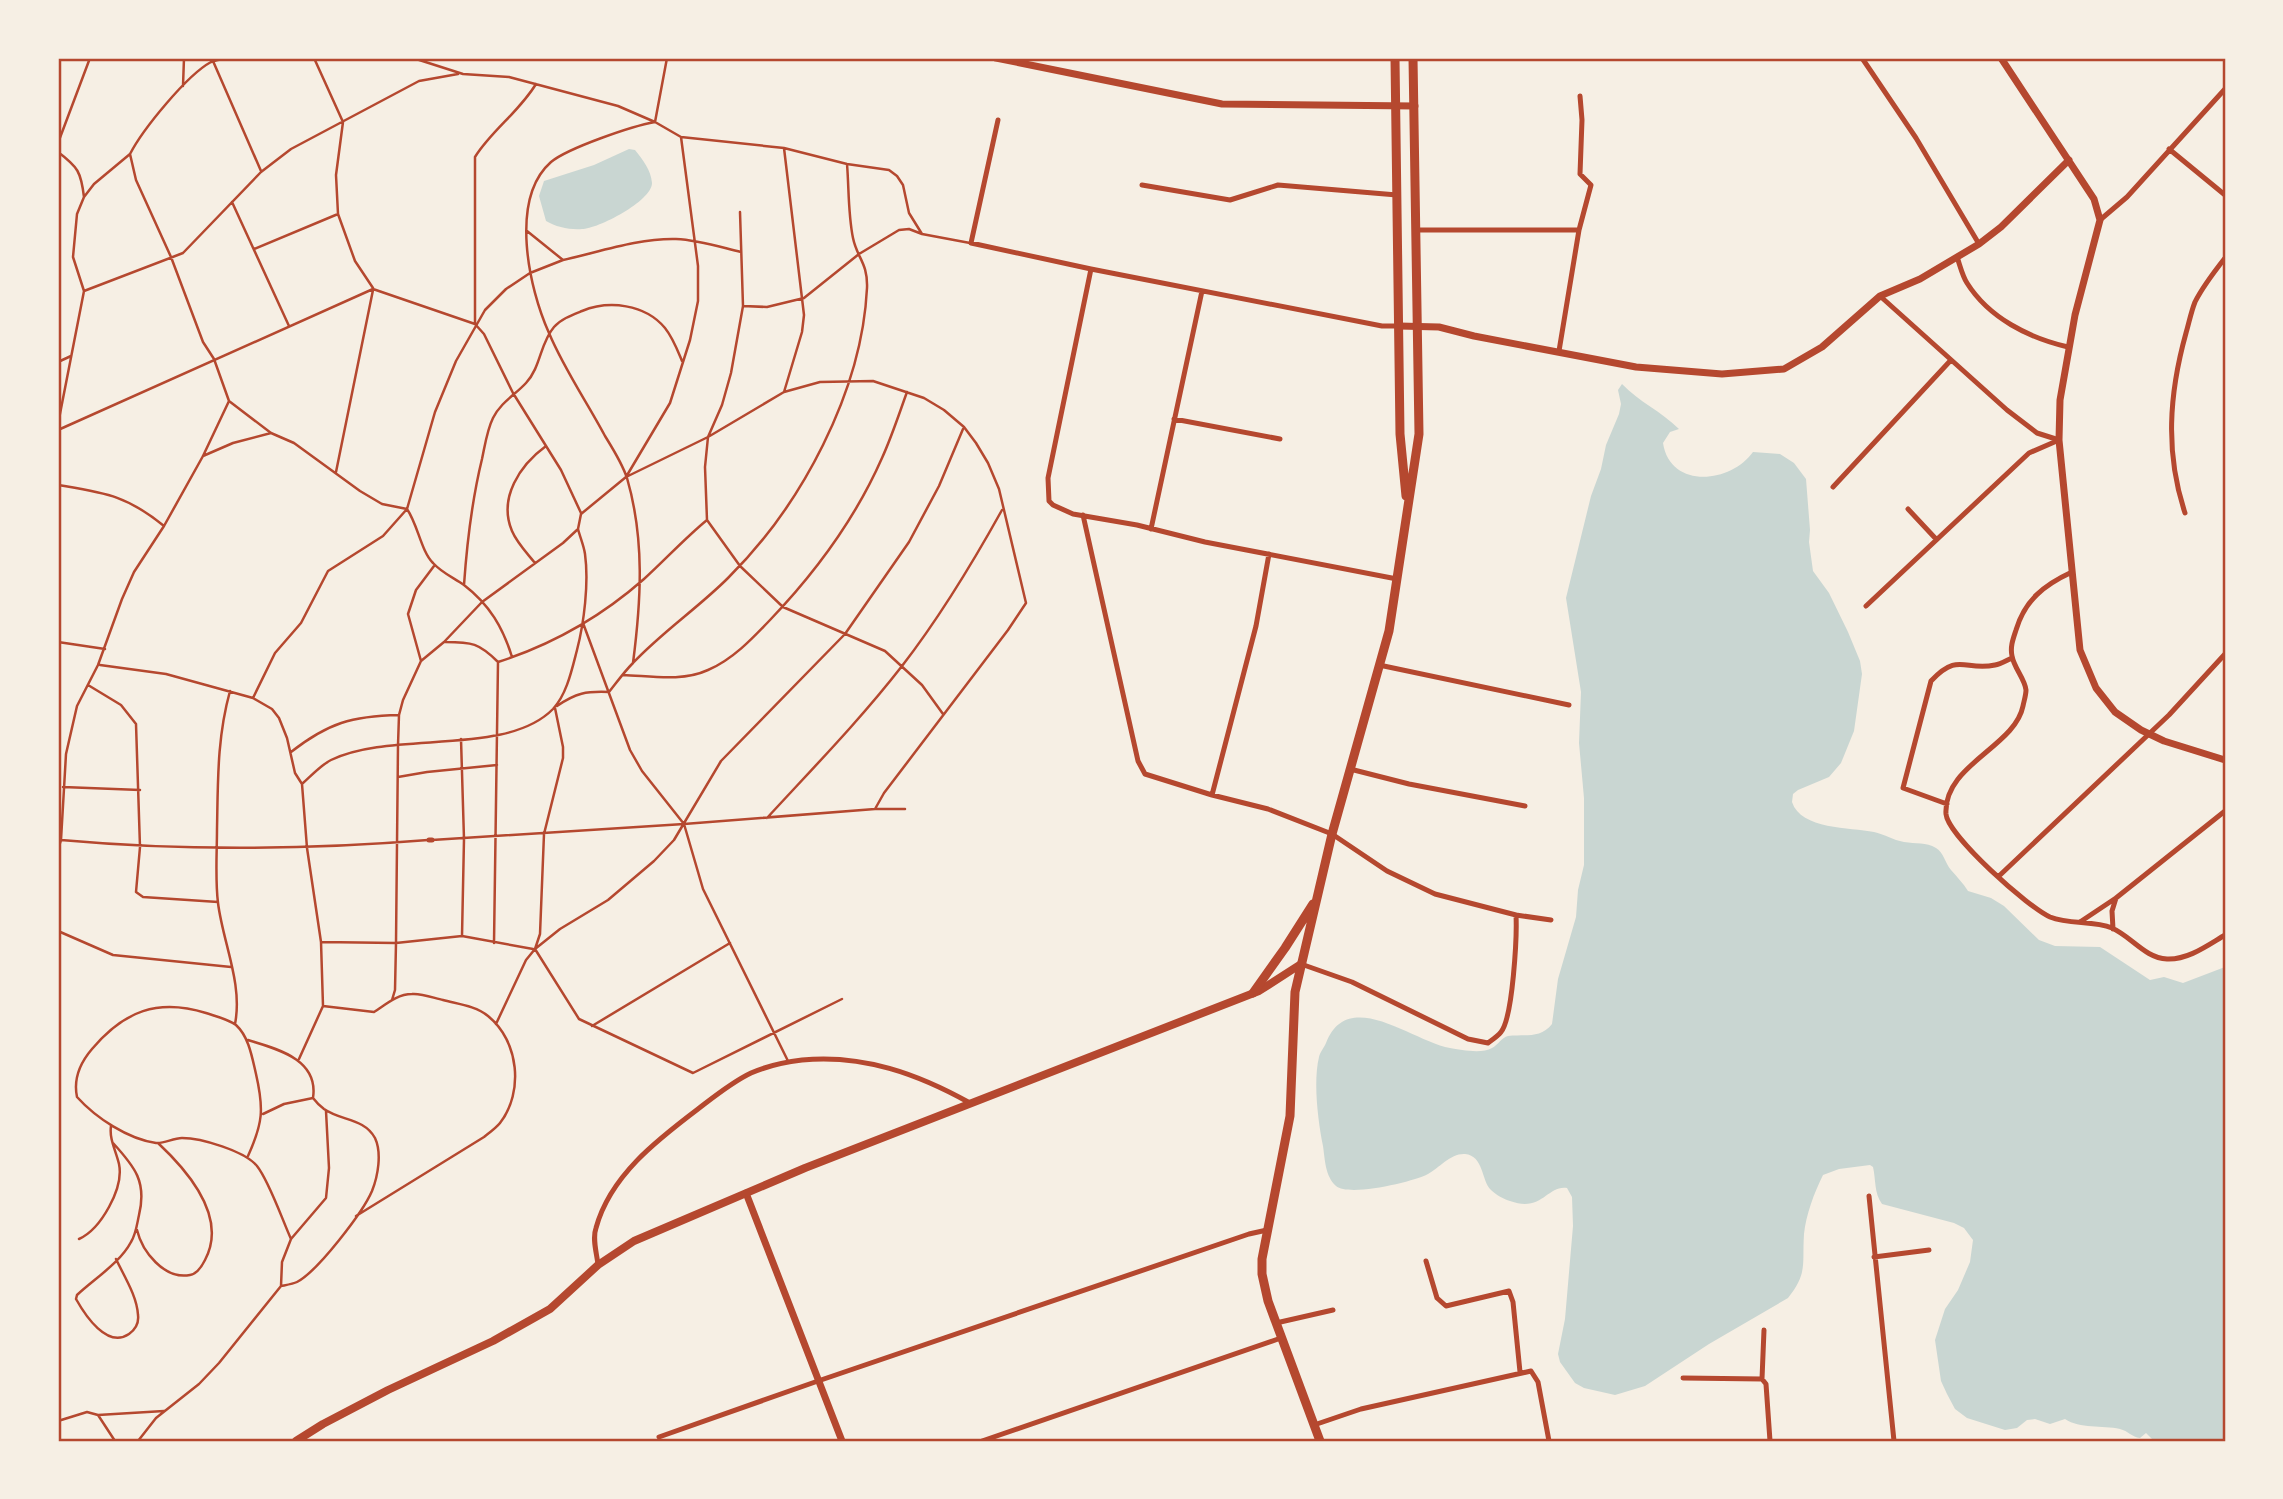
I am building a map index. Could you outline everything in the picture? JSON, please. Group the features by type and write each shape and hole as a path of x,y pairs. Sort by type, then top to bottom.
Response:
{"main road":[{"path":"1395,58 1400,433 1407,512"},
{"path":"1320,1441 1276,1323 1262,1274 1263,1248 1290,1116 1294,1003 1301,964 1332,834 1389,631 1419,434 1413,58"},
{"path":"1253,993 1286,948 1318,896"},
{"path":"296,1441 379,1395 493,1341 550,1309 598,1265 634,1241 746,1193 1253,993 1277,981 1301,964"}],"street":[{"path":"996,58 1222,104 1415,106"},
{"path":"1862,58 1916,138 1979,244"},
{"path":"2001,58 2094,200 2100,220 2068,347 2060,400 2059,440 2080,650 2095,688 2115,712 2149,734 2225,760"},
{"path":"2100,220 2127,197 2225,89"},
{"path":"1559,351 1579,230 1591,185 1580,174 1580,96"},
{"path":"998,120 971,243 1202,292 1382,326 1439,327 1648,368 1722,374 1784,369 1822,347 1880,296 1920,279 1979,244 2001,227 2069,160"},
{"path":"2169,149 2225,195"},
{"path":"1142,185 1230,200 1278,185 1397,195"},
{"path":"1416,230 1579,230"},
{"path":"1957,257 1968,283 2003,319 2031,336 2068,347"},
{"path":"2185,513 2172,464 2170,438 2174,390 2194,304 2225,258"},
{"path":"1091,269 1047,489 1049,501 1053,505 1083,515 1398,579"},
{"path":"1151,529 1202,292"},
{"path":"1880,296 2037,433 2059,440"},
{"path":"1832,487 1951,360"},
{"path":"1174,419 1280,439"},
{"path":"1866,606 2029,453 2059,440"},
{"path":"1908,509 1936,539"},
{"path":"1083,515 1141,770 1150,777 1268,809 1332,834 1387,871 1435,894 1516,915 1551,920"},
{"path":"1212,795 1256,626 1269,554"},
{"path":"2072,572 2049,583 2035,594 2020,616 2011,644 2012,657 2026,689 2020,717 1971,765 1949,792 1946,817 1963,843 1998,877 2048,916 2113,929 2146,952 2164,959 2188,955 2225,936"},
{"path":"1998,877 2149,734 2225,654"},
{"path":"1948,804 1903,788 1931,681 1943,668 1964,663 1996,665 2012,657"},
{"path":"1379,665 1569,705"},
{"path":"1350,769 1409,784 1525,806"},
{"path":"2080,922 2116,898 2225,811"},
{"path":"2113,929 2112,911 2116,898"},
{"path":"1301,964 1352,982 1468,1039 1488,1043 1503,1031 1510,1001 1516,915"},
{"path":"598,1265 594,1231 600,1216 616,1188 644,1153 734,1083 764,1068 789,1062 823,1059 892,1068 921,1078 972,1104"},
{"path":"746,1193 842,1441"},
{"path":"1869,1196 1894,1441"},
{"path":"659,1437 1267,1230"},
{"path":"1874,1257 1929,1250"},
{"path":"1426,1261 1437,1298 1446,1306 1509,1291 1513,1302 1520,1372"},
{"path":"1276,1323 1333,1310"},
{"path":"1764,1330 1762,1379 1766,1384 1770,1441"},
{"path":"982,1441 1281,1338"},
{"path":"1314,1425 1361,1409 1531,1371 1538,1382 1549,1441"},
{"path":"1683,1378 1762,1379"}],"lane":[{"path":"58,143 90,58"},
{"path":"183,88 184,58"},
{"path":"58,424 84,291 73,257 77,214 84,197 106,173 130,154 155,117 201,69 213,61 233,58"},
{"path":"314,58 343,122 336,175 338,214 355,261 373,289 475,324 484,334 513,393 561,470 581,514 578,529 585,554 583,623 571,673 554,708 563,758 544,834 540,934 535,949"},
{"path":"413,58 463,74"},
{"path":"655,122 667,58"},
{"path":"213,61 261,172"},
{"path":"84,291 183,253 261,172 290,149 419,81 463,74 509,77 618,106 681,137 784,148 847,164 889,170 903,185 909,214 922,234"},
{"path":"475,324 475,157 486,140 513,115 536,84"},
{"path":"633,663 642,581 638,536 626,477 549,334 530,273 527,208 542,172 552,161 634,126 655,122"},
{"path":"626,477 670,403 680,378 698,301 698,266 681,137"},
{"path":"784,148 804,298 802,332 784,392"},
{"path":"58,152 75,165 82,178 84,197"},
{"path":"130,154 136,180 171,257 203,342 214,359 229,401 271,433 294,443 382,504 407,509 430,560 482,601 501,625 512,657"},
{"path":"302,784 330,760 345,755 398,745 496,735 531,724 574,694 610,692 633,663 740,566 783,512 814,463 849,380 860,340 866,298 865,264 853,240 847,164"},
{"path":"232,202 289,326"},
{"path":"740,212 743,306 731,373 722,405 708,437 705,467 707,520 740,566 783,607 885,651 903,665 943,714"},
{"path":"254,249 338,214"},
{"path":"743,306 767,307 804,298 859,254 899,230 909,229 971,243"},
{"path":"527,231 563,260"},
{"path":"253,698 275,653 301,623 328,571 383,536 407,509 435,412 456,362 475,324 506,289 530,273 563,260 635,244 673,239 695,241 742,253"},
{"path":"58,430 373,289"},
{"path":"336,472 373,289"},
{"path":"464,585 468,534 493,417 513,393 526,384 556,324 591,308 625,306 655,318 672,338 682,361"},
{"path":"58,362 71,356"},
{"path":"581,514 626,477 708,437 784,392 820,382 873,381 894,386 924,398 964,427 988,463 999,489 1026,603 1009,630 943,714 875,809"},
{"path":"623,675 687,677 708,670 744,646 783,607 844,527 866,491 882,457 907,393"},
{"path":"58,849 61,840 63,788 70,727 77,706 99,665 134,572 164,526 203,456 229,401"},
{"path":"496,1024 526,960 535,949 560,929 608,900 674,840 721,761 845,634 915,531 939,486 964,427"},
{"path":"203,456 233,443 271,433"},
{"path":"535,563 513,532 508,506 516,476 546,446"},
{"path":"58,485 128,500 164,526"},
{"path":"767,818 903,665 939,615 1003,509"},
{"path":"498,662 583,623 642,581 707,520"},
{"path":"392,999 395,990 399,715 403,700 421,661 444,642 482,601 578,529"},
{"path":"421,661 408,614 416,590 435,565"},
{"path":"583,623 636,760 684,824 703,889 789,1062"},
{"path":"58,642 105,649"},
{"path":"444,642 476,644 498,662 494,943"},
{"path":"99,665 166,674 230,691 253,698 272,709 279,718 295,773 302,784 307,848 321,942 323,1006 299,1059"},
{"path":"88,685 121,705 136,724 140,790 140,847 136,892 138,895 218,902"},
{"path":"230,691 219,743 217,849 218,902 238,997 235,1024"},
{"path":"291,752 315,732 337,723 381,715 399,715"},
{"path":"461,739 464,839 462,936"},
{"path":"398,777 497,765"},
{"path":"63,788 140,790"},
{"path":"61,840 140,847 307,848 905,809"},
{"path":"58,931 113,955 231,967"},
{"path":"321,942 396,943 462,936 535,949 579,1019 693,1073 842,999"},
{"path":"592,1026 731,943"},
{"path":"323,1006 374,1012 392,999 412,993 474,1008 496,1024 508,1045 516,1072 510,1107 499,1124 484,1137 356,1216"},
{"path":"248,1156 263,1114 247,1039 235,1024 194,1009 164,1006 149,1008 118,1023 79,1066 76,1079 77,1097 96,1115 111,1124 134,1136 158,1143 183,1138 248,1156 258,1168 291,1239"},
{"path":"247,1039 299,1059 312,1079 313,1098"},
{"path":"263,1114 284,1104 313,1098"},
{"path":"281,1286 297,1283 345,1232 372,1192 377,1175 379,1150 375,1139 364,1126 326,1111 313,1098"},
{"path":"138,1441 164,1411 199,1384 219,1363 281,1286 282,1262 291,1239 326,1198 329,1168 326,1111"},
{"path":"79,1239 93,1229 111,1203 117,1188 119,1164 110,1132 111,1124"},
{"path":"113,1143 128,1160 142,1186 143,1201 131,1242 76,1299 92,1323 115,1338 124,1337 133,1331 138,1323 139,1313 116,1259"},
{"path":"136,1229 149,1256 165,1269 178,1274 190,1276 195,1273 213,1242 212,1220 199,1191 182,1167 158,1143"},
{"path":"58,1421 83,1412 98,1415 164,1411"},
{"path":"98,1415 115,1441"}],"shaded area":[{"path":"629,149 635,150 650,174 650,190 643,198 623,213 590,228 568,228 546,221 539,196 544,181 594,165"},
{"path":"1622,384 1679,429 1670,432 1663,443 1668,458 1688,475 1702,477 1730,471 1743,463 1753,452 1780,454 1794,463 1806,479 1813,571 1829,593 1848,632 1860,661 1862,674 1854,731 1841,763 1829,777 1793,794 1792,802 1797,811 1805,818 1827,826 1874,832 1900,841 1936,848 1968,891 1991,898 2004,906 2039,940 2055,946 2100,947 2150,980 2164,977 2183,983 2225,967 2225,1441 2154,1441 2146,1433 2140,1438 2120,1429 2084,1426 2065,1419 2050,1424 2035,1419 2027,1420 2017,1428 2005,1430 1967,1418 1955,1409 1941,1381 1935,1340 1945,1309 1958,1290 1970,1262 1973,1240 1964,1228 1954,1223 1882,1204 1876,1191 1873,1167 1870,1165 1839,1169 1823,1175 1807,1219 1801,1275 1788,1298 1709,1344 1645,1386 1615,1395 1584,1388 1575,1383 1560,1362 1558,1354 1565,1319 1573,1226 1572,1197 1567,1188 1554,1190 1530,1204 1510,1201 1491,1190 1476,1159 1465,1154 1450,1158 1420,1177 1381,1187 1343,1189 1336,1186 1330,1177 1319,1125 1316,1078 1320,1055 1336,1027 1349,1019 1365,1018 1400,1028 1450,1048 1477,1051 1488,1050 1508,1036 1537,1034 1552,1024 1558,979 1576,917 1578,890 1584,865 1584,798 1579,743 1581,692 1566,598 1591,496 1606,445 1619,414 1621,404 1618,390"}]}
